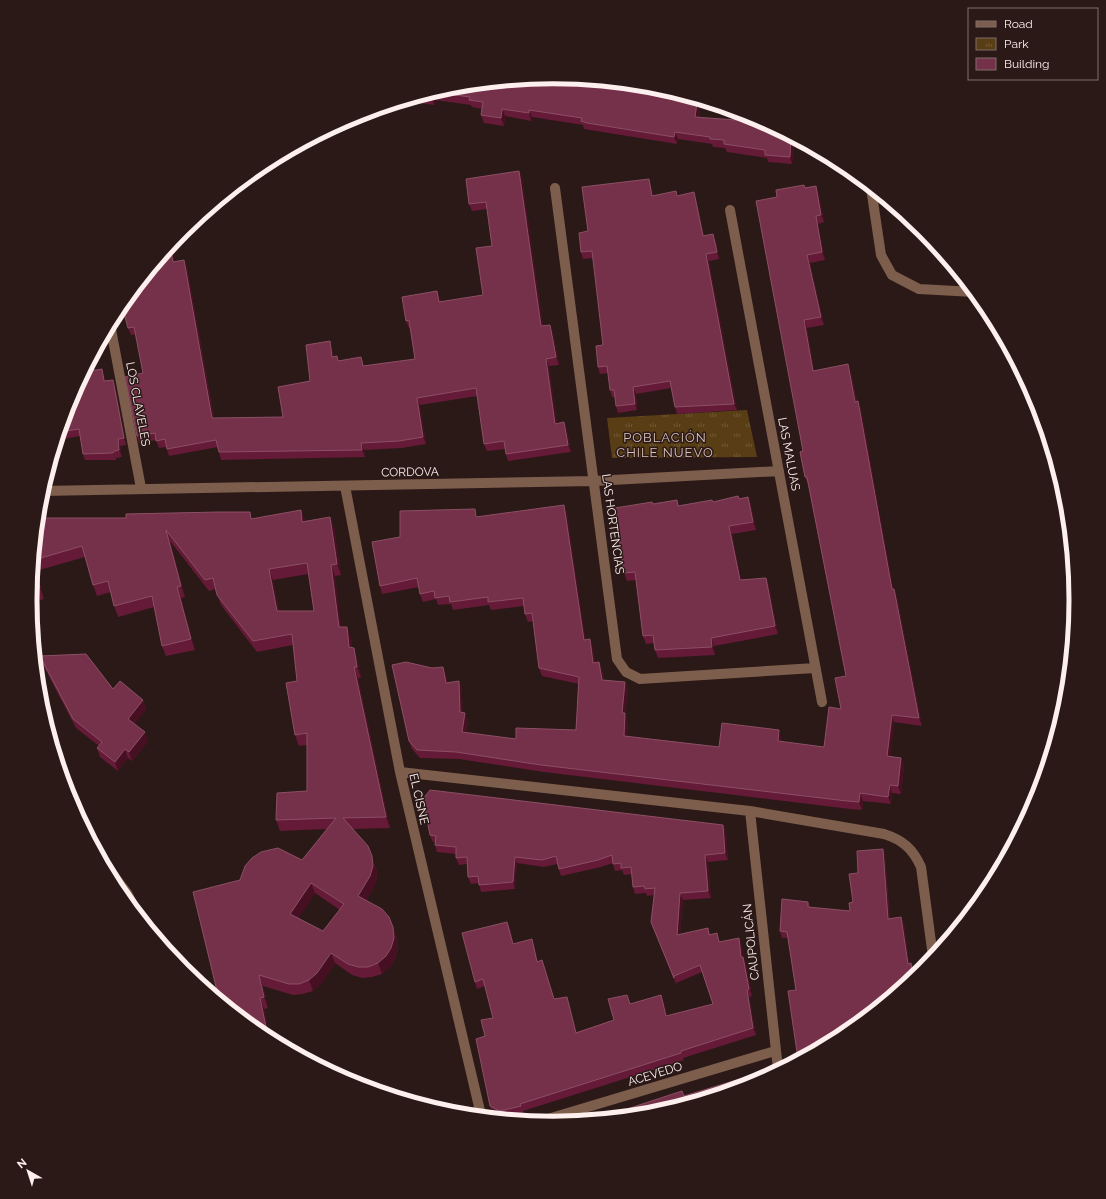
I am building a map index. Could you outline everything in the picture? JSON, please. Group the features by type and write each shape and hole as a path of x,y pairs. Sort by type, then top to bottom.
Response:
{"street":[{"name":"LAS HORTENCIAS","path":"555,188 617,659 626,672 640,679 815,668"},
{"path":"873,195 881,255 892,275 919,289 967,292"},
{"name":"LAS MALUAS","path":"730,210 822,702"},
{"name":"LOS CLAVELES","path":"112,332 141,488"},
{"name":"CORDOVA","path":"49,491 594,481 779,471"},
{"name":"EL CISNE","path":"345,486 400,772 480,1110"},
{"path":"400,772 750,811 884,834 897,838 908,845 921,867 932,949"},
{"name":"CAUPOLICÁN","path":"750,811 777,1064"},
{"name":"ACEVEDO","path":"559,1116 775,1051"}],"green space":[{"path":"747,410 757,457 612,458 607,418"}],"building":[{"path":"553,84 587,85 654,93 697,104 695,117 736,120 736,118 781,137 791,142 790,157 765,155 765,150 724,144 724,140 710,139 710,137 675,132 674,137 587,123 581,121 582,118 529,110 529,113 502,109 501,118 481,115 483,102 469,100 470,97 448,94 486,88"},
{"path":"519,171 541,326 550,325 556,357 546,359 555,424 564,422 568,445 506,454 504,441 484,444 476,388 417,398 423,437 399,441 361,443 362,450 219,452 216,440 167,449 165,439 156,441 155,433 137,436 125,377 143,373 134,327 128,328 124,312 144,285 171,253 173,262 184,260 212,418 283,417 278,387 310,381 306,345 330,341 332,357 337,356 338,361 361,357 363,366 415,359 409,320 406,321 402,297 437,291 439,302 483,295 476,248 492,246 486,202 469,204 466,179"},
{"path":"649,179 652,196 676,191 677,196 694,192 703,236 713,234 717,252 706,254 734,404 675,407 670,381 633,387 635,404 616,406 614,390 610,390 607,366 598,367 596,346 603,345 592,251 581,252 579,233 588,231 582,187"},
{"path":"804,185 805,188 816,186 821,215 816,216 822,252 807,255 821,317 804,320 813,371 848,364 855,402 858,401 892,589 894,589 919,718 892,715 887,756 901,758 898,786 890,785 888,797 860,793 859,802 541,765 456,752 417,750 409,741 392,665 406,662 432,668 443,667 446,683 459,681 460,712 465,713 462,732 516,739 516,728 576,730 579,677 539,668 532,613 525,614 523,598 488,602 488,597 450,602 449,596 435,598 434,591 420,594 417,578 380,586 372,542 400,537 400,511 475,509 476,517 564,505 584,640 590,639 593,663 599,662 602,680 625,682 622,713 625,713 624,736 719,747 722,723 779,730 778,741 824,747 829,707 841,709 835,678 846,676 807,477 805,477 800,452 803,451 756,201 777,197 776,190"},
{"path":"102,369 104,381 113,380 124,438 118,439 119,450 114,451 113,453 83,454 79,429 65,431 90,371"},
{"path":"738,496 739,499 748,497 753,522 729,526 740,580 766,578 775,626 711,638 712,647 655,650 653,635 643,636 635,572 624,573 615,508 652,502 653,504 677,500 678,506 712,500 713,502"},
{"path":"301,510 302,522 330,517 337,564 331,565 339,627 347,627 349,647 354,648 357,667 354,667 386,817 343,818 368,846 372,856 373,866 370,876 358,896 382,909 389,917 393,927 394,938 391,948 386,956 378,963 368,967 358,967 348,964 331,953 317,973 309,980 299,984 289,984 259,975 264,997 260,998 266,1027 264,1028 217,990 193,892 240,880 245,866 252,858 261,852 278,848 302,860 336,818 276,820 277,793 307,791 307,733 295,735 286,683 297,681 292,634 253,641 217,595 213,578 205,580 166,530 181,586 177,587 191,639 162,646 152,596 114,606 108,581 93,585 82,546 39,559 44,518 126,518 126,514 250,512 251,519","holes":["307,563 314,611 277,611 269,569","311,883 344,904 323,931 290,914"]},
{"path":"38,580 40,588 37,589"},
{"path":"86,654 113,689 120,681 143,700 128,719 145,732 129,752 125,749 115,762 97,748 102,742 73,719 40,656"},
{"path":"430,790 723,825 725,853 705,855 708,891 680,893 677,935 708,928 709,935 717,933 719,942 739,938 741,957 743,957 749,989 747,990 753,1028 681,1051 681,1053 520,1104 521,1106 500,1111 490,1106 476,1039 485,1036 481,1020 493,1018 483,979 475,982 462,933 507,922 513,944 532,939 537,962 542,960 554,999 567,997 576,1033 614,1020 608,999 627,995 630,1004 661,995 666,1016 713,1004 700,965 674,976 674,978 651,922 655,888 645,889 644,886 633,887 631,867 621,868 621,863 613,864 612,855 598,860 559,869 556,856 542,860 515,857 513,882 479,885 478,876 468,877 467,857 456,858 456,847 435,845 436,836 430,835 423,799"},
{"path":"883,849 888,919 901,917 908,964 911,963 912,970 867,1009 840,1029 797,1053 788,991 796,990 787,932 780,931 782,899 808,902 808,907 850,911 849,903 853,902 849,874 858,873 857,851"},
{"path":"751,1075 687,1098 654,1106 627,1109 682,1091 684,1096"}],"district":[{"name":"POBLACIÓN CHILE NUEVO","path":"665,444"}]}
